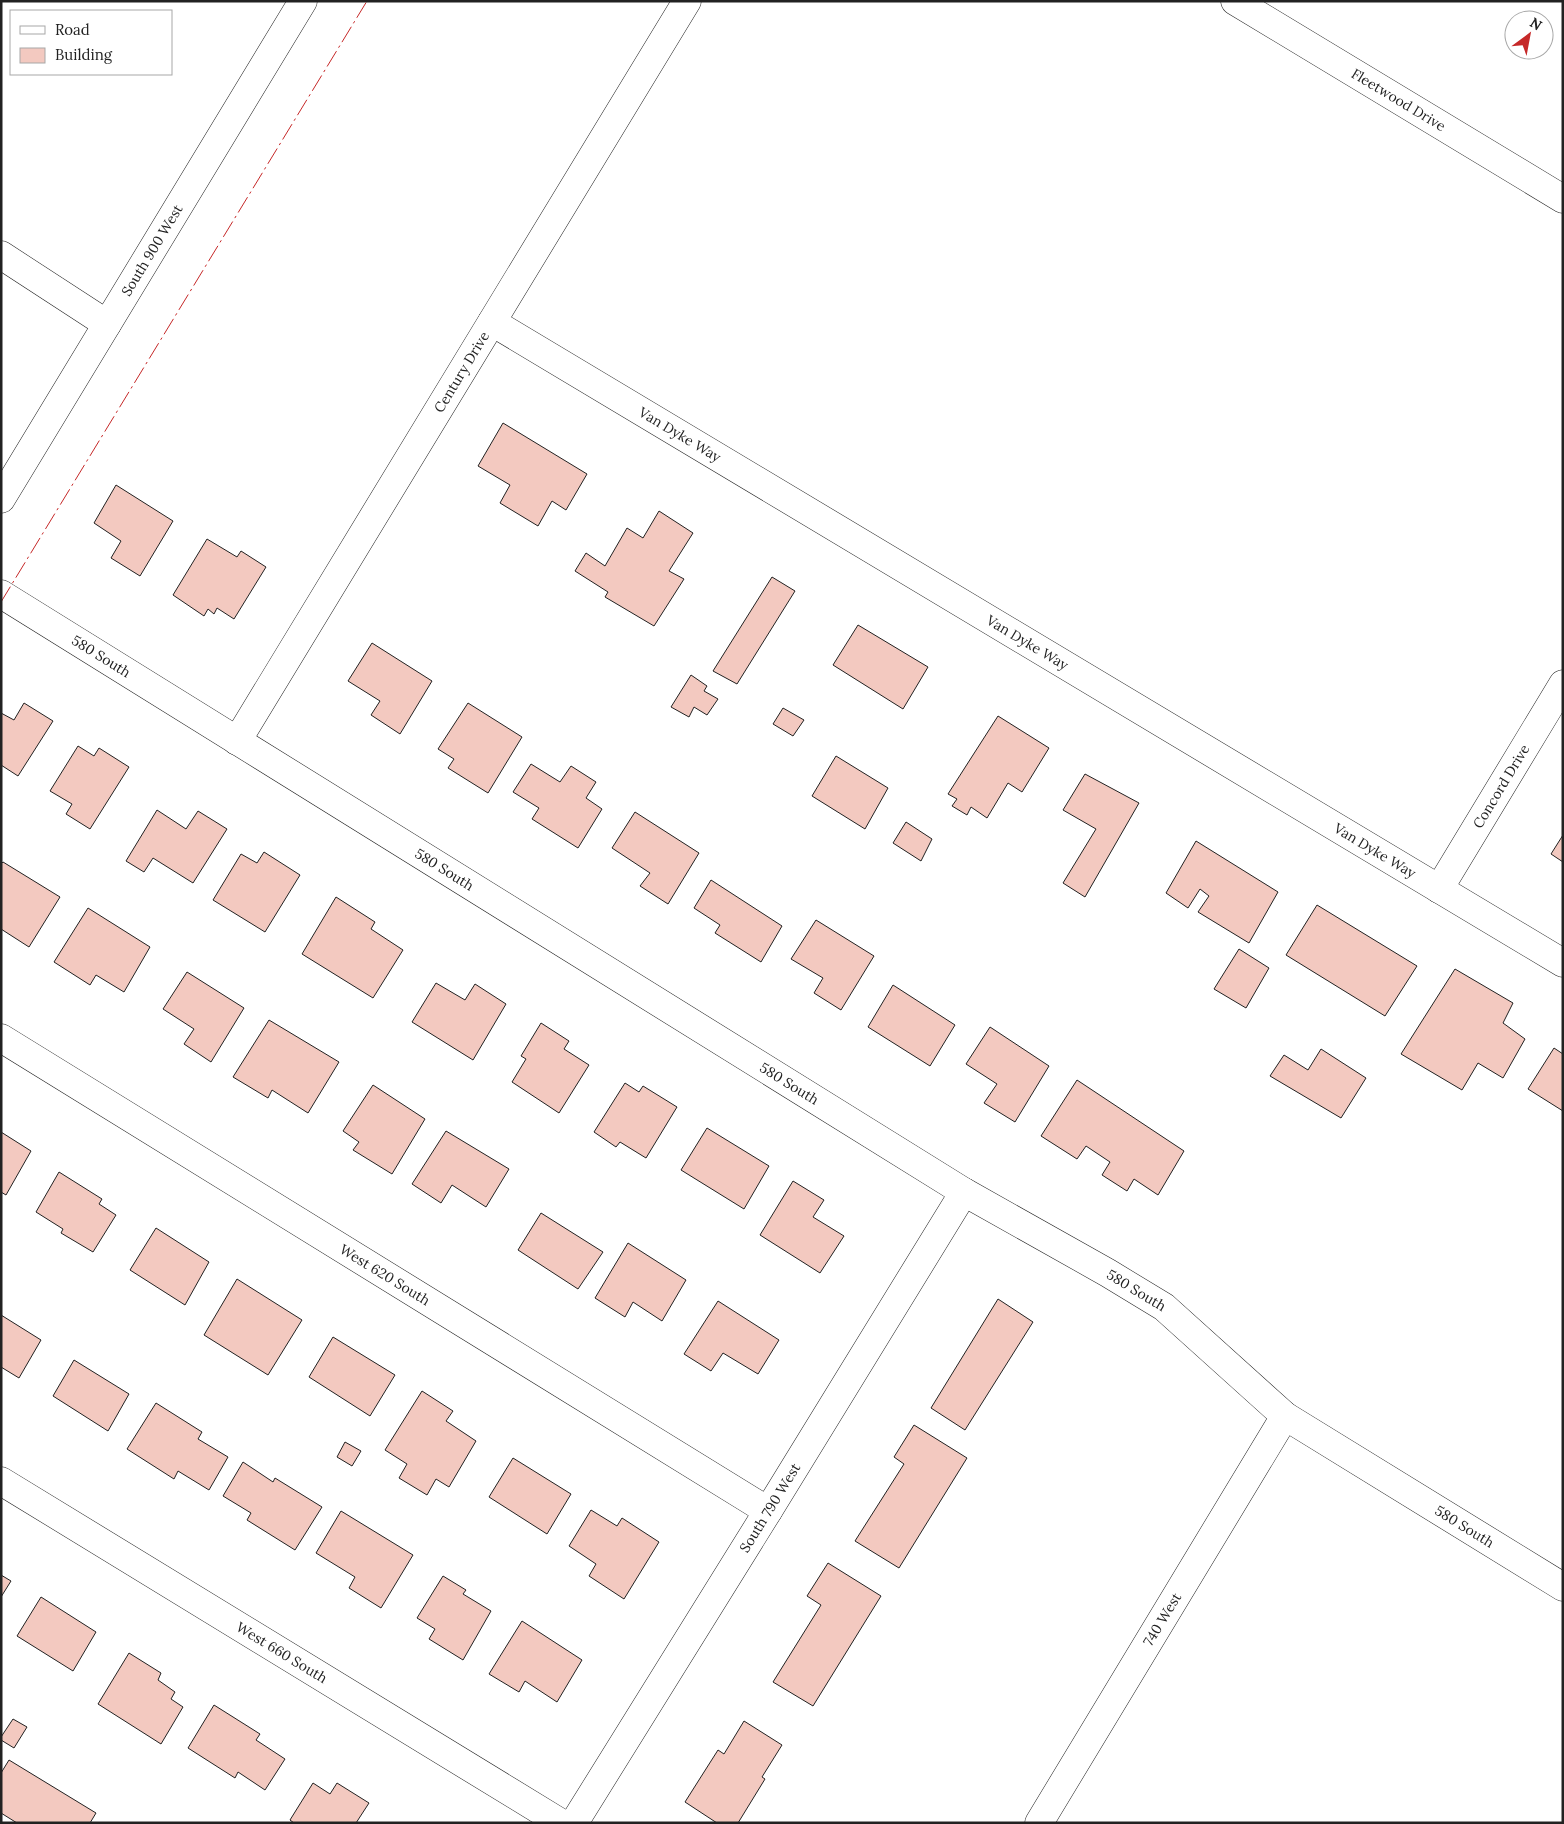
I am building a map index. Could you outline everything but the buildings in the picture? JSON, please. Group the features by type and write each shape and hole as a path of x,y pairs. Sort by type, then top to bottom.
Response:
{"street":[{"name":"South 900 West","path":"1,499 303,1"},
{"name":"Century Drive","path":"237,741 687,1"},
{"name":"Fleetwood Drive","path":"1235,1 1563,199"},
{"path":"1,255 107,324"},
{"name":"Van Dyke Way","path":"492,322 1563,963"},
{"name":"580 South","path":"1,594 964,1192 1108,1273 1164,1308 1285,1416 1563,1587"},
{"name":"Concord Drive","path":"1439,889 1563,684"},
{"name":"West 620 South","path":"1,1038 768,1511"},
{"name":"South 790 West","path":"574,1823 964,1192"},
{"name":"740 West","path":"1040,1823 1285,1416"},
{"name":"West 660 South","path":"1,1481 561,1823"}],"power":[{"path":"1,602 367,1"}]}
